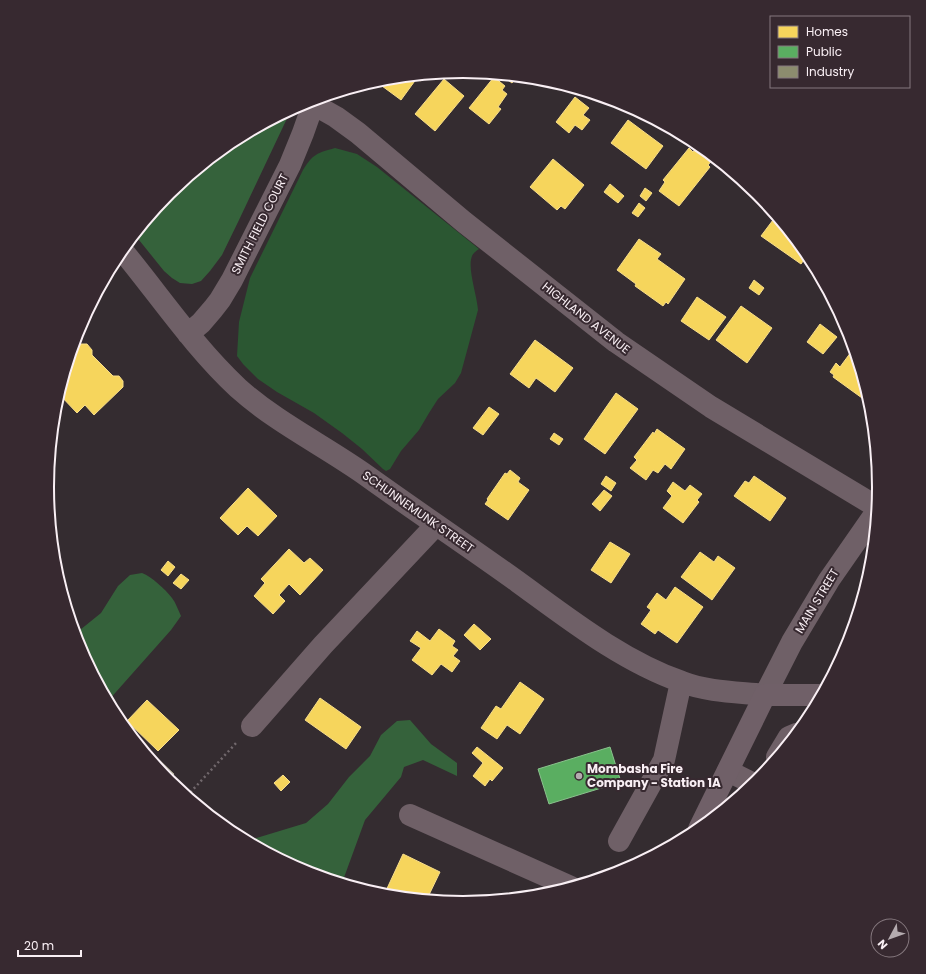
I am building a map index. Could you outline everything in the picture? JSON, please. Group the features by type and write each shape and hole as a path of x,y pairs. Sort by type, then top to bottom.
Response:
{"main road":[{"path":"706,816 764,695 816,694"}],"street":[{"name":"HIGHLAND AVENUE","path":"319,105 358,133 464,222 616,342 711,407 871,504"},
{"name":"SMITH FIELD COURT","path":"188,334 213,309 232,280 290,165 312,107"},
{"name":"SCHUNNEMUNK STREET","path":"126,255 203,351 238,387 281,421 350,464 619,652 660,674 681,682 707,689 764,695"},
{"name":"MAIN STREET","path":"764,695 792,642 829,580 871,520"},
{"path":"252,726 324,645 436,525"},
{"path":"619,841 664,760 681,682"},
{"path":"728,771 747,781"},
{"path":"410,815 563,883"}],"path":[{"path":"190,792 252,726"}],"green space":[{"path":"287,118 222,255 210,271 201,281 192,284 180,283 164,271 138,239 155,217 193,179 214,163 236,147"},
{"path":"335,148 357,154 377,167 479,249 473,254 471,261 471,274 478,310 461,373 455,383 438,399 419,430 401,451 390,469 386,471 342,433 314,413 277,392 258,379 237,356 239,322 250,278 303,170 313,157 324,151"},
{"path":"142,573 154,580 175,602 181,616 171,630 112,696 96,668 80,630 101,613 118,586 130,575"},
{"path":"410,720 431,744 457,763 457,776 423,760 404,767 401,777 365,820 344,878 306,865 254,839 306,823 328,804 349,777 370,756 381,735 397,721"}],"building: Homes":[{"path":"444,79 464,96 435,131 415,114"},
{"path":"492,79 497,80 505,86 502,90 507,94 498,107 501,109 489,124 469,108"},
{"path":"415,81 401,100 382,86"},
{"path":"575,97 589,108 583,115 590,120 582,130 575,125 569,133 556,122"},
{"path":"628,120 663,146 646,169 611,143"},
{"path":"689,148 693,152 694,150 711,162 708,165 710,167 679,206 659,191 665,182 663,180"},
{"path":"553,159 584,185 565,209 561,206 557,210 530,187"},
{"path":"610,184 624,196 618,203 604,192"},
{"path":"645,188 652,193 646,201 640,196"},
{"path":"639,203 645,208 638,217 632,213"},
{"path":"773,220 803,261 801,264 761,236"},
{"path":"639,239 661,254 657,259 685,279 668,304 666,302 663,306 635,286 636,284 617,270"},
{"path":"754,280 764,288 759,295 749,288"},
{"path":"697,297 726,317 709,340 681,321"},
{"path":"741,306 772,328 747,363 716,340"},
{"path":"820,324 837,337 823,354 807,342"},
{"path":"535,340 573,368 555,392 536,378 529,388 510,374"},
{"path":"80,344 87,344 92,350 92,355 113,376 119,376 123,381 123,387 94,415 85,405 77,413 64,399"},
{"path":"849,354 862,398 833,377 834,375 830,372 836,363 840,367"},
{"path":"616,393 638,409 605,454 584,439"},
{"path":"489,407 499,414 483,435 473,428"},
{"path":"657,429 685,449 671,469 665,464 658,473 653,470 646,480 630,468 637,460 634,457"},
{"path":"554,433 563,439 559,445 550,439"},
{"path":"510,470 520,478 518,482 529,490 508,520 485,504 505,473 507,474"},
{"path":"606,476 616,483 611,491 601,484"},
{"path":"754,476 786,498 770,521 734,496 745,481 749,483"},
{"path":"673,482 685,491 690,485 702,494 697,500 699,502 683,523 663,508 672,496 667,491"},
{"path":"248,488 277,516 258,536 247,526 238,535 220,518"},
{"path":"604,490 612,496 600,511 592,504"},
{"path":"610,542 630,554 611,583 591,570"},
{"path":"289,549 304,563 310,558 323,570 300,595 289,584 279,595 285,601 273,614 254,596 265,583 261,579"},
{"path":"700,552 714,562 718,556 735,568 712,600 681,577"},
{"path":"168,561 175,567 168,576 161,570"},
{"path":"181,574 189,580 181,589 173,583"},
{"path":"675,587 703,607 677,643 658,630 655,634 641,624 651,610 647,607 657,593 666,600"},
{"path":"474,624 491,639 480,650 464,635"},
{"path":"439,629 455,641 452,646 458,650 453,656 460,661 452,672 441,664 432,675 412,660 421,648 410,641 417,631 430,641"},
{"path":"520,682 544,699 520,734 507,725 497,739 481,728 496,706 501,709"},
{"path":"320,698 361,727 346,749 305,720"},
{"path":"147,700 179,730 158,751 128,720"},
{"path":"477,747 503,768 492,781 490,779 485,786 473,776 483,763 472,753"},
{"path":"283,775 290,782 281,791 274,783"},
{"path":"403,854 440,872 429,894 387,889"}],"building: Public":[{"name":"Mombasha Fire Company - Station 1A","path":"610,747 621,782 549,804 538,769"}],"building: Industry":[{"path":"156,758 174,774 173,775"}],"place":[{"name":"Mombasha Fire Company - Station 1A","path":"579,776"}]}
